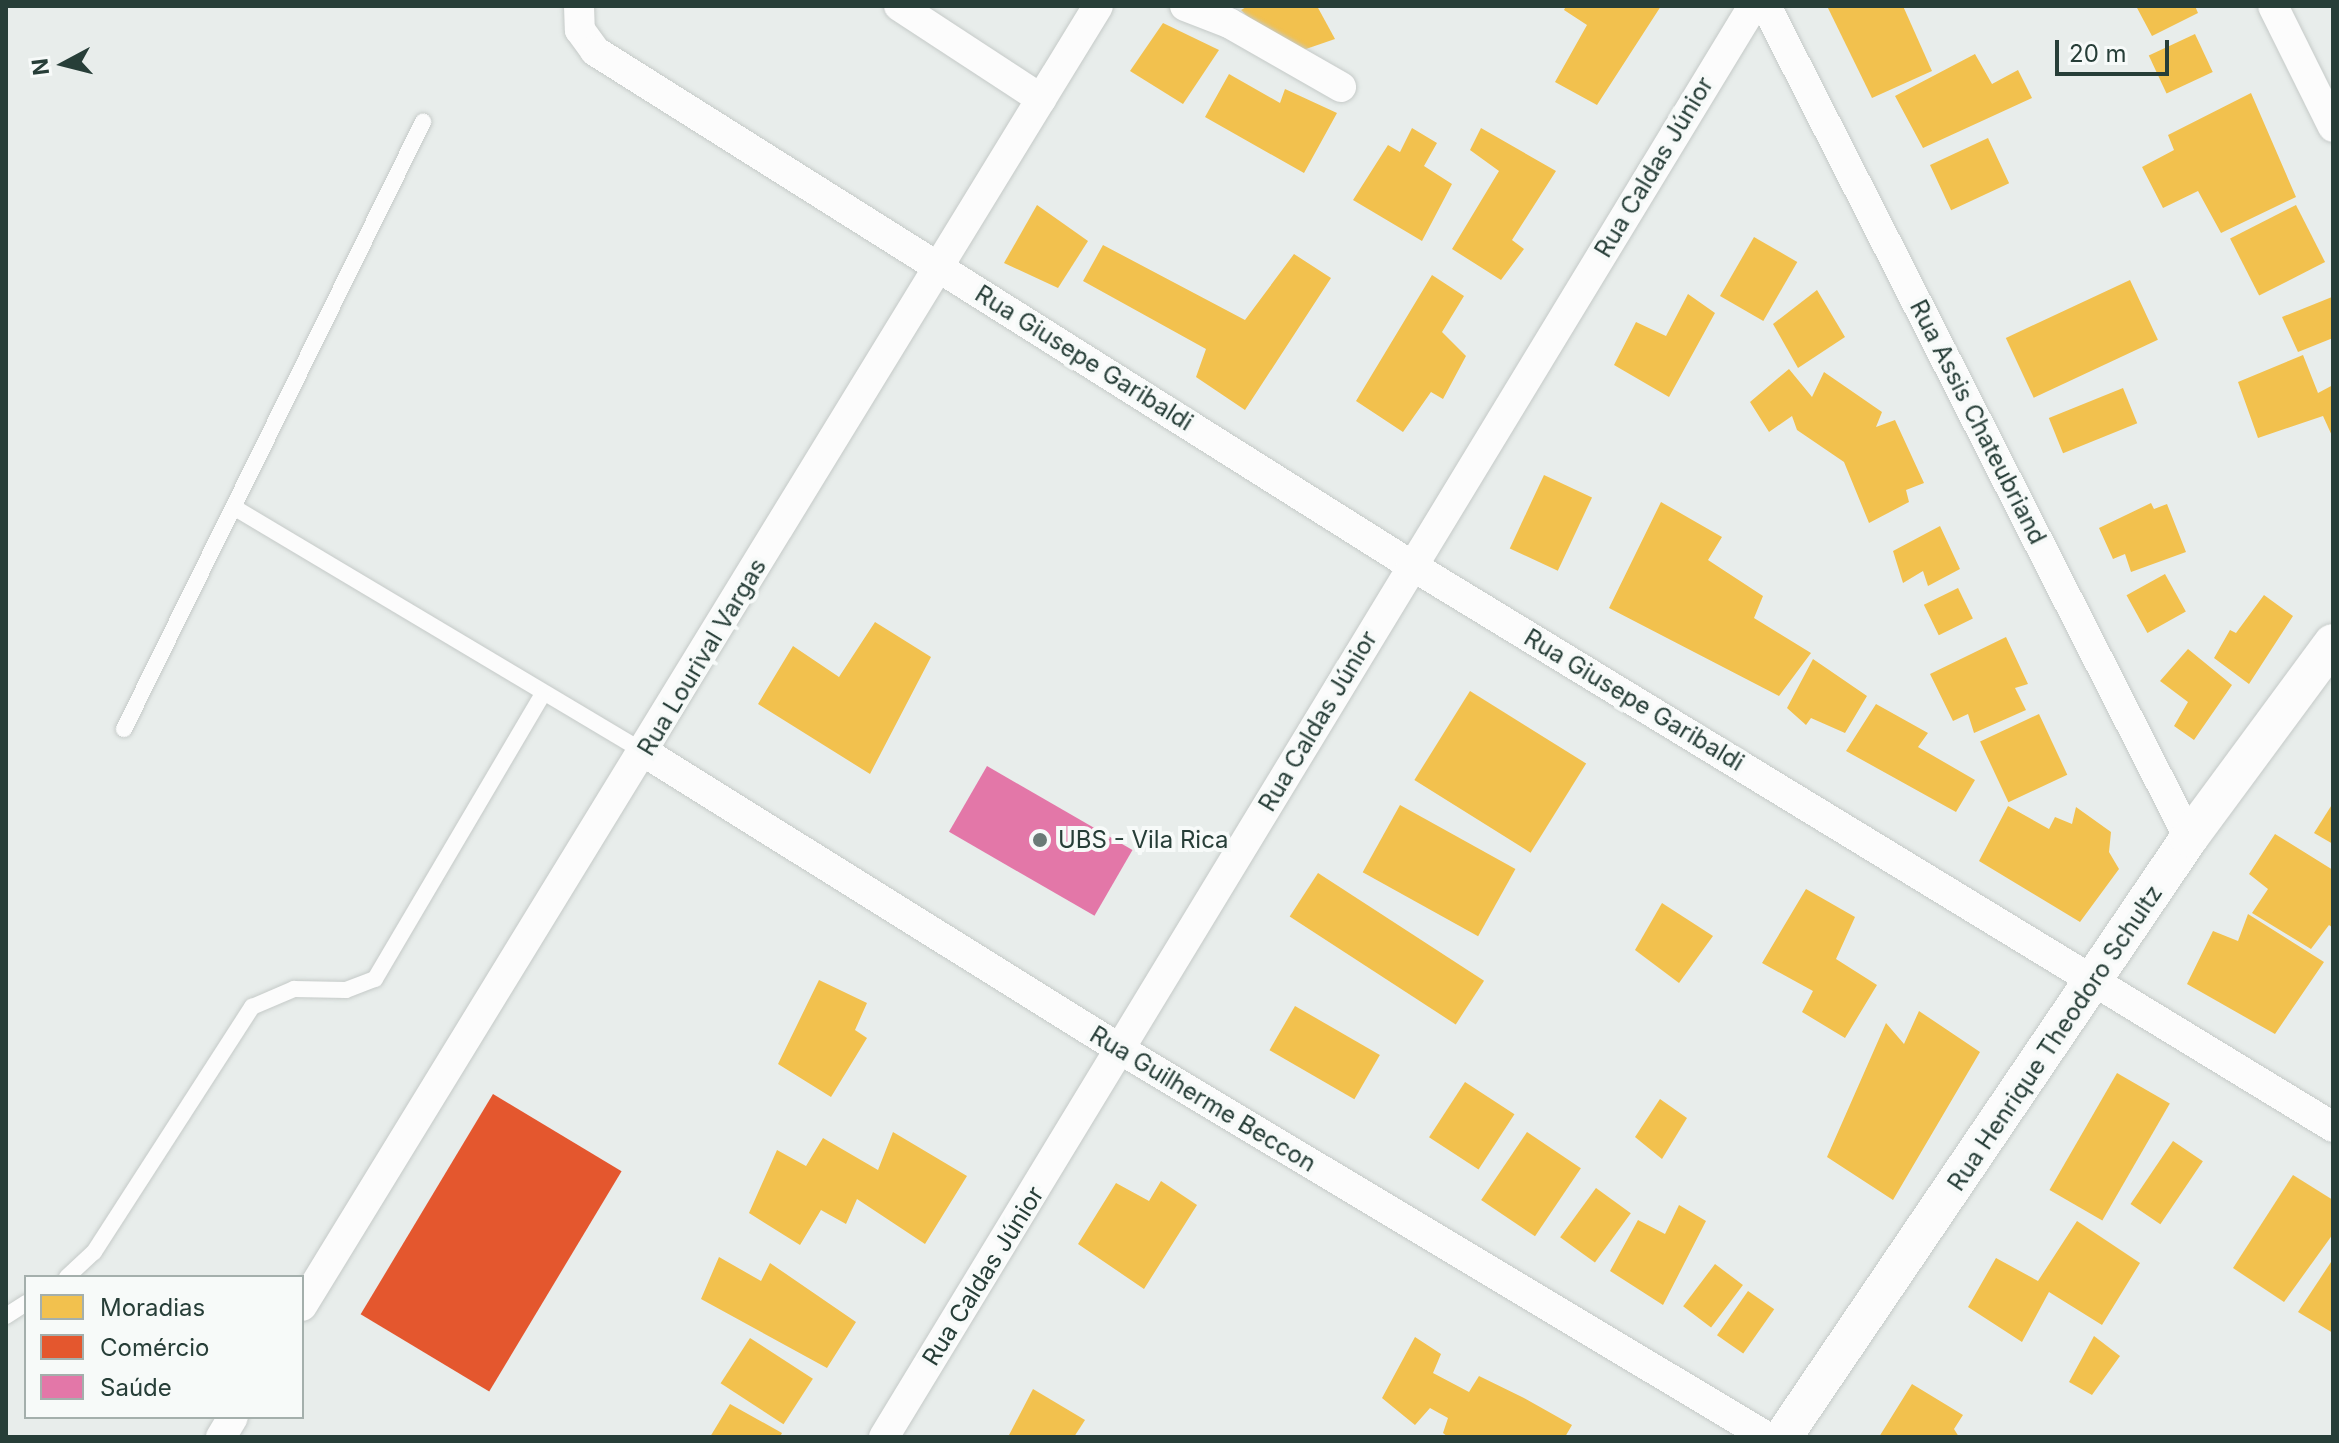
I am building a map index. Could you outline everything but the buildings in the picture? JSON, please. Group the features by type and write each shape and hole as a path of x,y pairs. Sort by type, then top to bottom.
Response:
{"street":[{"name":"Rua Giusepe Garibaldi","path":"579,6 580,30 595,51 1411,565 2333,1127"},
{"path":"899,6 1041,99"},
{"name":"Rua Lourival Vargas","path":"304,1303 1098,6"},
{"path":"1185,6 1229,23 1341,87"},
{"name":"Rua Caldas Júnior","path":"884,1437 1123,1051 1411,565 1753,6"},
{"name":"Rua Assis Chateubriand","path":"1766,6 2189,838"},
{"path":"2273,6 2333,127"},
{"name":"Rua Henrique Theodoro Schultz","path":"1783,1437 2097,981 2189,838 2333,643"},
{"name":"Rua Guilherme Beccon","path":"644,752 1123,1051 1767,1437"},
{"path":"221,1437 232,1419"}],"lane":[{"path":"124,729 423,122"},
{"path":"235,508 644,752"},
{"path":"69,1275 94,1252 252,1007 294,989 346,990 375,979 543,694"},
{"path":"6,1316 24,1304"}],"place":[{"name":"UBS - Vila Rica","path":"1040,840"}]}
